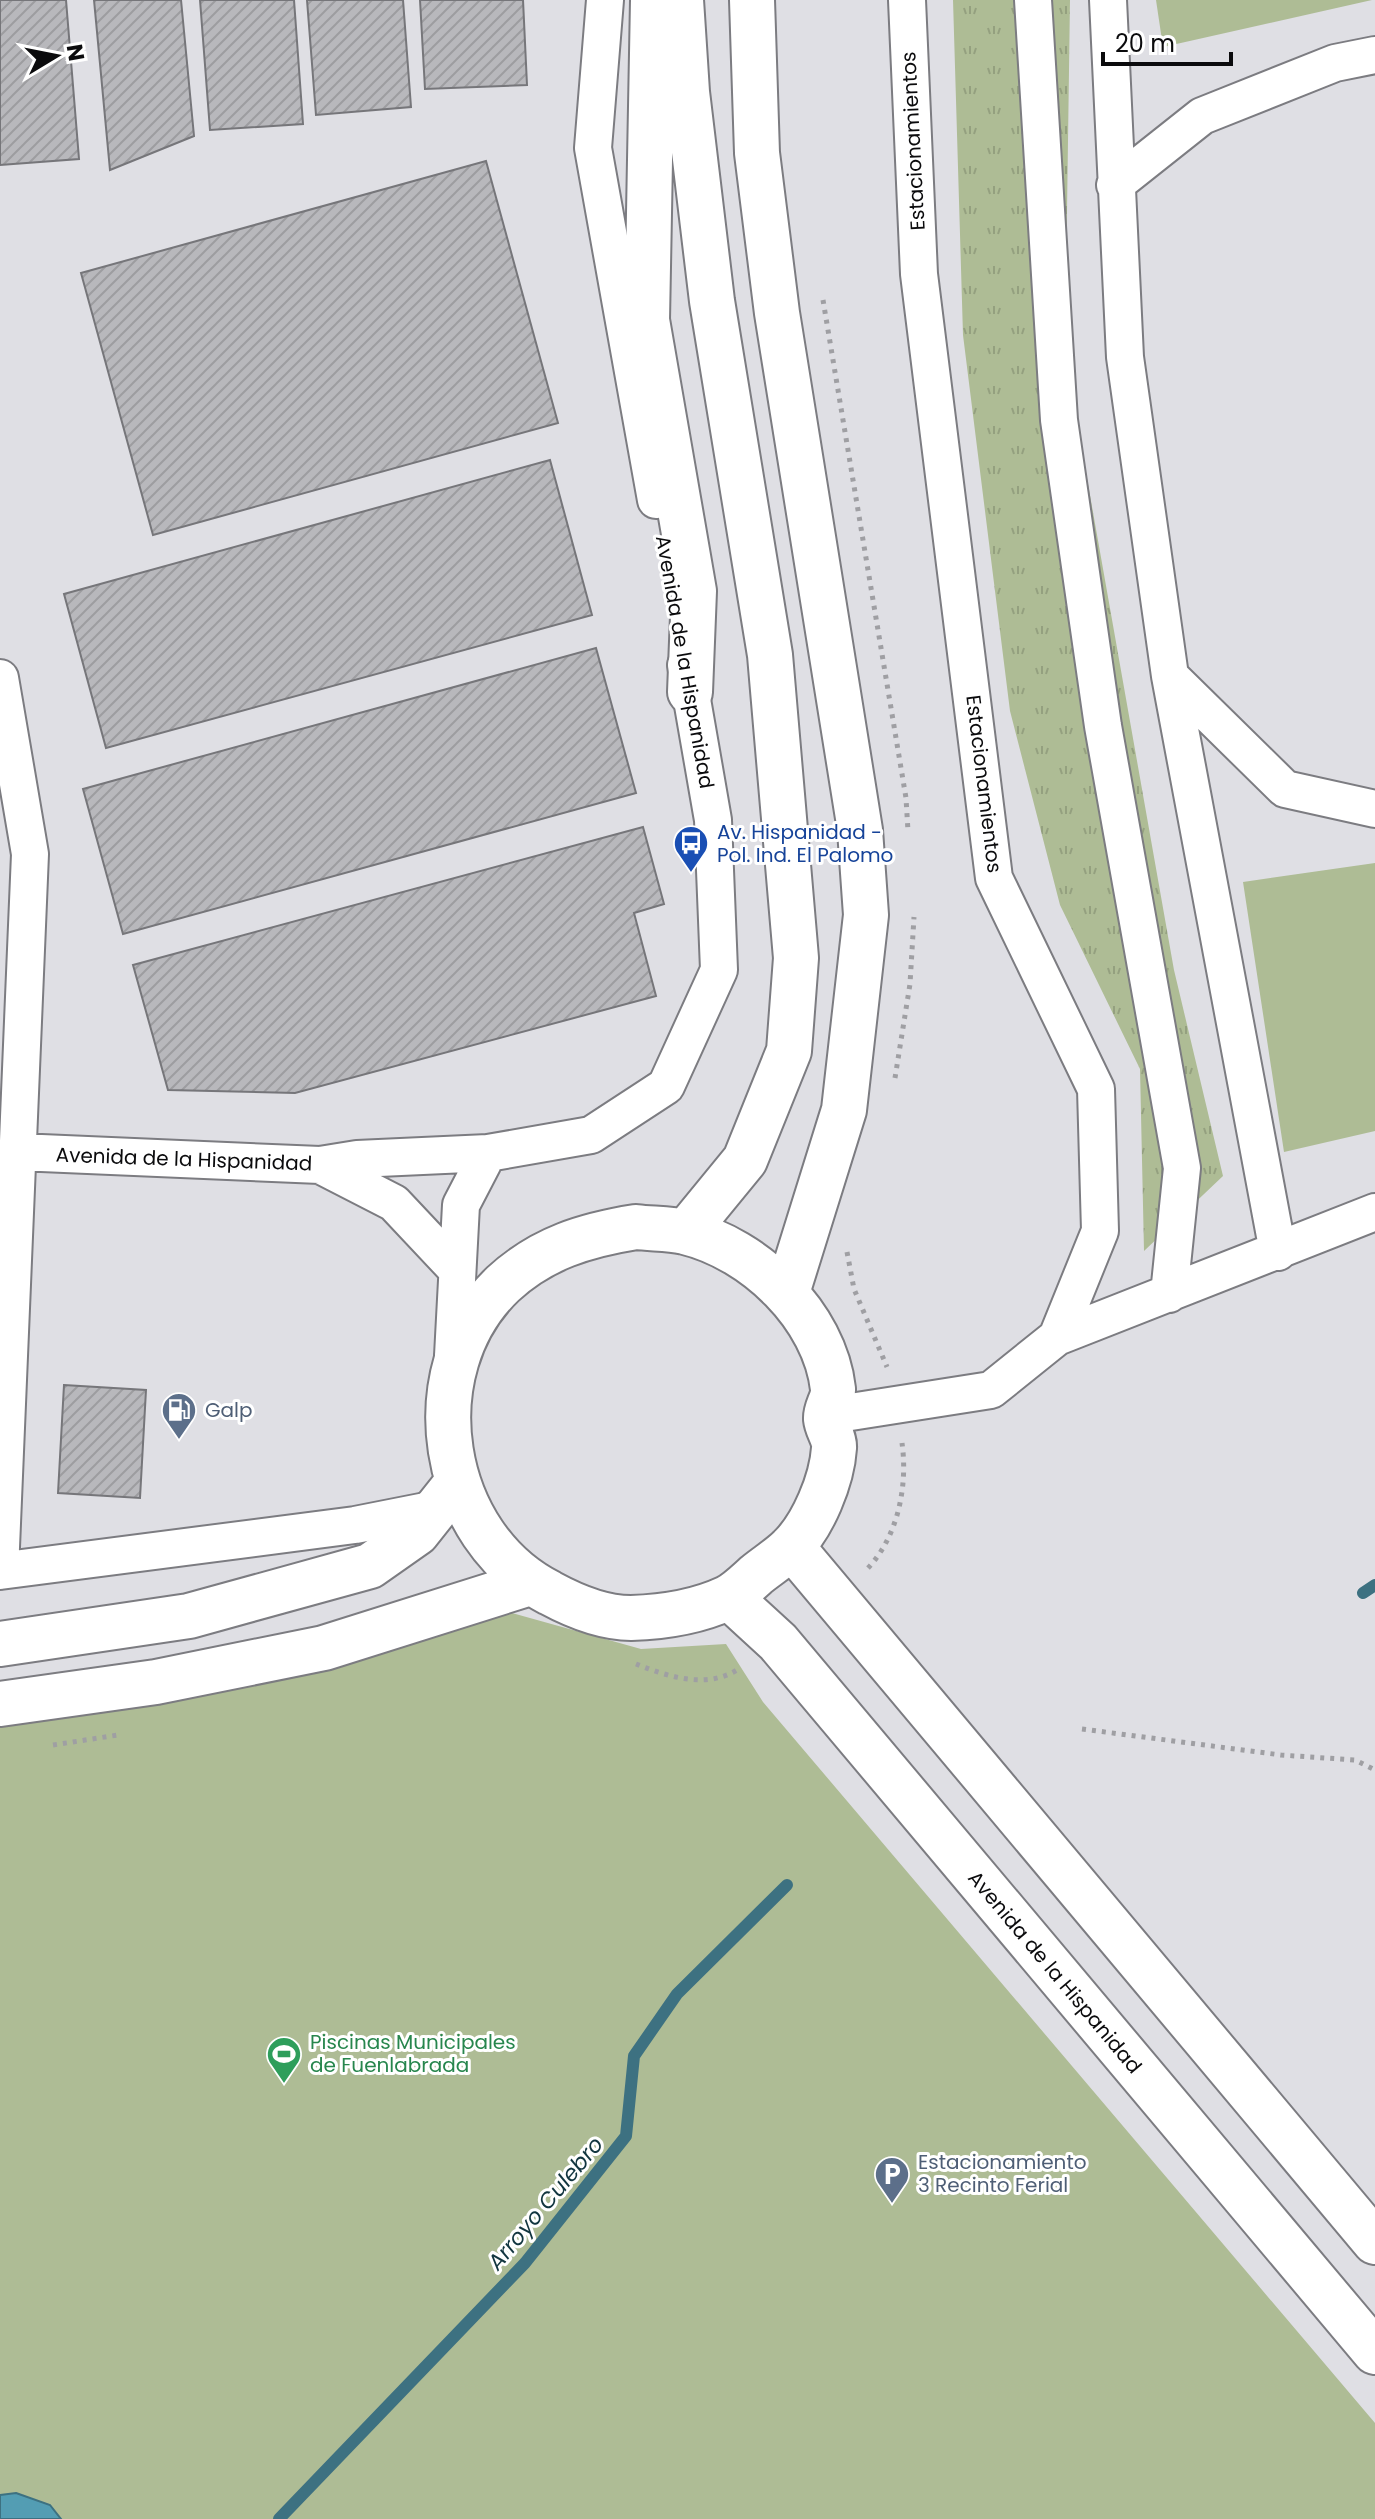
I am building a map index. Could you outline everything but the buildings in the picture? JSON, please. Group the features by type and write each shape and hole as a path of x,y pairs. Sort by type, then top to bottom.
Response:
{"main road":[{"path":"653,0 647,320 694,591 690,692"},
{"path":"681,0 687,92 712,301 770,655 796,958 789,1051 745,1160 686,1232"},
{"path":"752,0 757,153 777,313 860,830 866,915 844,1110 787,1293"},
{"path":"0,1644 189,1616 370,1566 417,1533 446,1497 446,1428 453,1371 472,1325 502,1285 542,1254 588,1234 624,1229 686,1232 741,1255 787,1293 817,1339 833,1392 825,1416 834,1446 821,1499 792,1547 729,1597 680,1614 628,1618 576,1607 530,1583 446,1497"},
{"path":"792,1547 1375,2242"},
{"path":"0,1704 156,1682 324,1648 530,1583"},
{"name":"Avenida de la Hispanidad","path":"729,1597 778,1642 1375,2352"}],"street":[{"name":"Avenida de la Hispanidad","path":"18,1152 320,1165 357,1159 488,1153 591,1135 666,1086 719,970 713,820 593,148 605,0"},
{"name":"Estacionamientos","path":"825,1416 991,1390 1057,1337 1100,1231 1096,1089 994,878 919,274 907,0"},
{"path":"1033,0 1059,420 1103,726 1182,1168 1169,1294"},
{"path":"1108,0 1125,357 1170,676 1278,1252"},
{"path":"1115,185 1202,116 1335,63 1375,55"},
{"path":"1170,676 1285,789 1375,809"},
{"path":"0,678 30,854 0,1571 355,1525 446,1497"},
{"path":"453,1371 461,1205 488,1153"},
{"path":"320,1165 394,1203 457,1270"},
{"path":"1057,1337 1375,1212"}],"path":[{"path":"1082,1729 1281,1755 1355,1760 1375,1770"}],"green space":[{"path":"953,0 1070,0 1065,354 1174,970 1223,1176 1144,1251 1140,1069 1060,905 1010,711 963,335"},
{"path":"1156,0 1372,0 1163,47"},
{"path":"1375,863 1375,1131 1284,1152 1243,882"},
{"path":"512,1613 641,1649 726,1644 763,1702 1375,2423 1375,2519 0,2519 0,1717"}],"water":[{"path":"16,2493 50,2505 61,2519 0,2519 0,2495"}],"waterway":[{"name":"Arroyo Culebro","path":"1363,1593 1375,1585"},
{"name":"Arroyo Culebro","path":"279,2519 525,2263 626,2136 634,2056 677,1994 787,1885"}],"place":[{"name":"Av. Hispanidad - Pol. Ind. El Palomo","path":"691,874"},
{"name":"Galp","path":"179,1441"},
{"name":"Piscinas Municipales de Fuenlabrada","path":"284,2085"},
{"name":"Estacionamiento 3 Recinto Ferial","path":"892,2205"}]}
